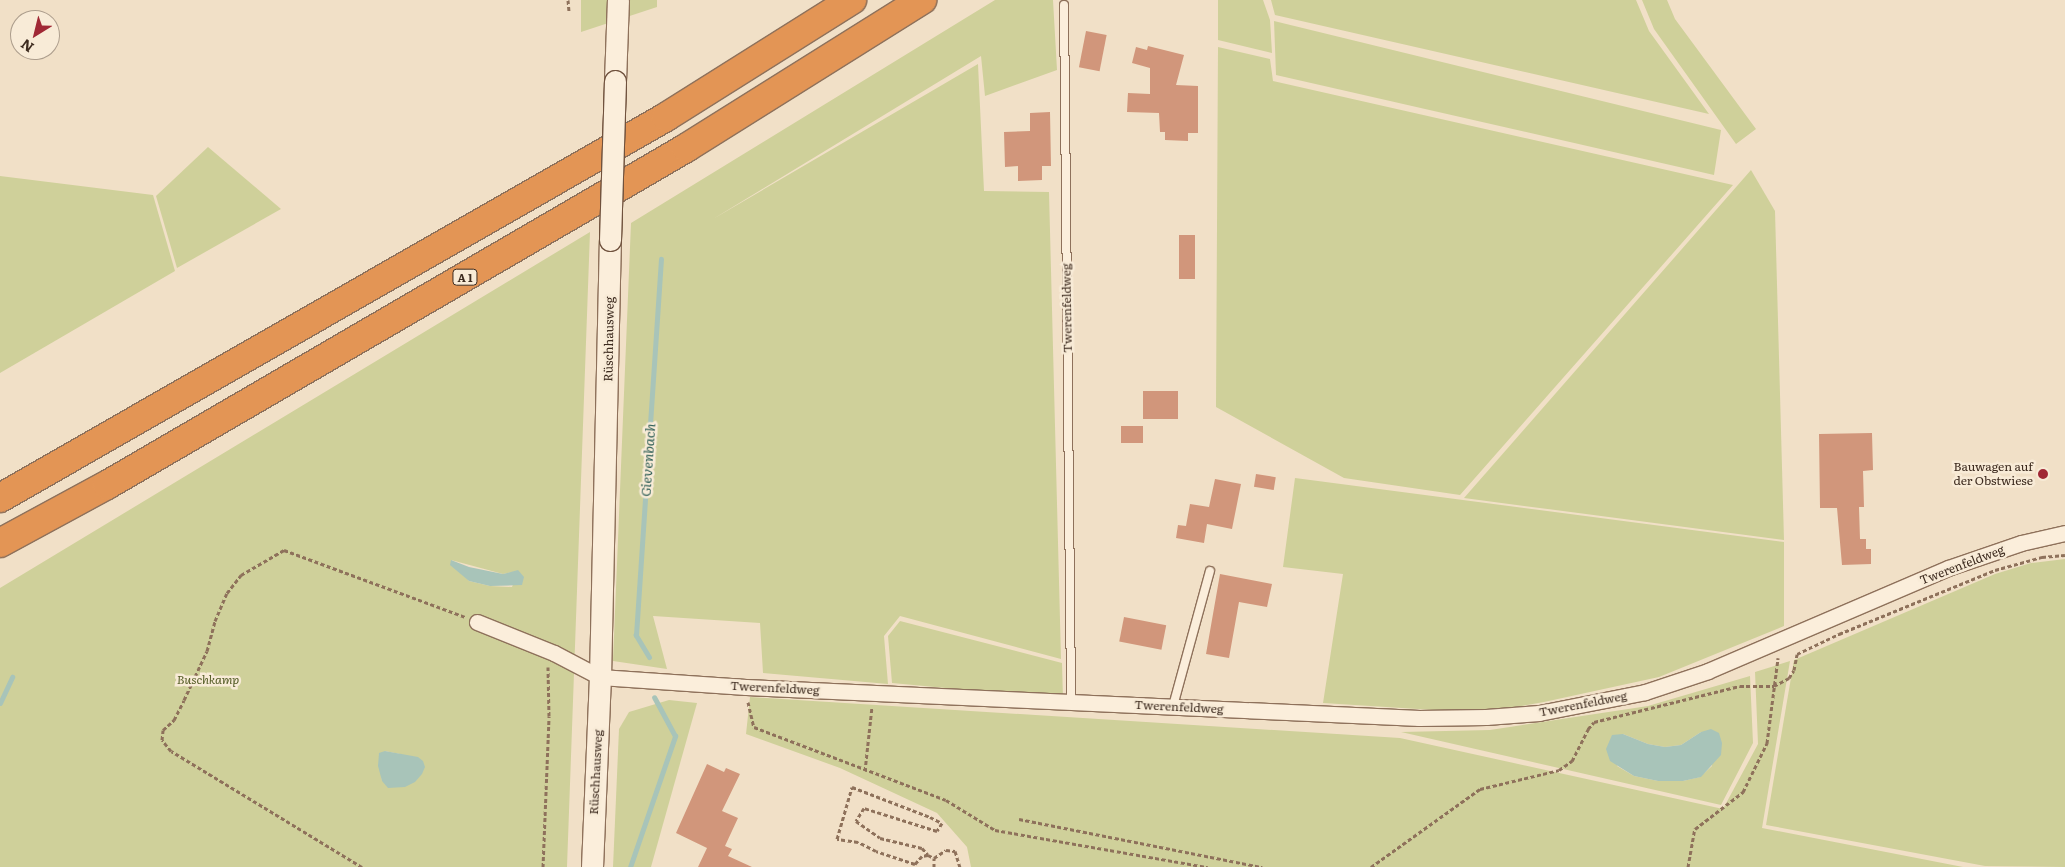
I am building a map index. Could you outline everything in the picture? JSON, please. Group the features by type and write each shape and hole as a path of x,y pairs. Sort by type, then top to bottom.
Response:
{"highway":[{"path":"0,498 657,122 852,0"},
{"name":"A 1","path":"0,542 107,485 686,148 922,0"}],"main road":[{"name":"Rüschhausweg","path":"592,867 600,677 610,240 618,0"}],"street":[{"name":"Twerenfeldweg","path":"600,677 746,686 1419,718 1478,718 1539,713 1645,692 1708,671 1948,568 2021,543 2065,534"},
{"path":"478,622 554,653 600,677"}],"lane":[{"name":"Twerenfeldweg","path":"1064,5 1071,702"},
{"path":"1173,706 1210,571"}],"path":[{"path":"568,0 569,12"},
{"path":"362,867 170,751 162,740 164,730 174,720 203,659 215,620 227,593 241,575 284,550 478,622"},
{"path":"1371,867 1480,789 1559,770 1572,762 1588,729 1594,722 1740,686 1774,686 1789,678 1794,670 1797,654 1839,634 1995,570 2042,557 2065,555"},
{"path":"1688,867 1695,829 1743,792 1767,743 1778,654 1776,642"},
{"path":"543,867 549,716 547,668 554,653"},
{"path":"746,686 754,728 946,800 995,830 1208,867"},
{"path":"865,771 871,717"},
{"path":"928,855 922,856 915,864 876,851 858,842 837,839 852,787 930,816 942,823 937,831 864,808 856,822 880,838 922,848 928,855 934,858"},
{"path":"1019,819 1262,867"},
{"path":"934,858 946,850 955,851 960,867"},
{"path":"934,858 934,867"}],"green space":[{"path":"581,0 657,0 657,7 581,32"},
{"path":"995,0 1053,0 1057,70 985,96 981,56 713,219 978,64 984,191 1049,192 1061,659 900,616 884,636 888,684 763,673 760,623 653,616 667,669 613,661 631,223"},
{"path":"1218,0 1263,0 1270,20 1272,53 1218,40"},
{"path":"1271,0 1636,0 1649,31 1709,114 1275,15"},
{"path":"1642,0 1667,0 1675,19 1756,129 1736,144 1654,29"},
{"path":"1274,21 1721,130 1714,175 1276,75"},
{"path":"1218,47 1270,59 1273,81 1733,185 1460,495 1344,478 1216,407"},
{"path":"208,147 281,209 177,268 156,196"},
{"path":"1751,170 1775,211 1784,540 1464,498"},
{"path":"0,176 153,195 175,271 0,373"},
{"name":"Buschkamp","path":"590,232 567,867 0,867 0,588","holes":["451,560 503,574 518,571 512,587 490,586 469,581","385,751 400,754 382,781 381,774"]},
{"path":"1295,478 1784,542 1784,626 1659,677 1544,702 1481,713 1323,703 1343,574 1283,567"},
{"path":"2065,559 2065,867 1985,866 1766,825 1794,660 1995,574 2031,563"},
{"path":"900,621 1062,663 1063,699 892,683 888,636"},
{"path":"1790,661 1762,828 1963,867 971,867 967,847 937,813 840,768 746,734 750,697 1400,738 1723,809 1758,744 1755,672"},
{"path":"1750,676 1753,743 1721,805 1401,732 1490,730 1648,706","holes":["1701,732 1712,766 1700,777 1683,781 1658,781 1634,776 1617,766 1623,734 1648,744 1665,747 1681,745"]},
{"path":"669,700 697,703 651,867 613,867 619,729 629,712"}],"shaded area":[{"path":"451,560 469,567 503,574 518,570 524,577 522,585 490,586 469,581 450,565"},
{"path":"1711,729 1719,733 1722,743 1721,755 1701,777 1683,781 1658,781 1634,776 1610,761 1606,749 1612,735 1623,734 1648,744 1665,747 1681,745 1701,732"},
{"path":"385,751 418,757 423,761 425,767 422,774 415,782 405,787 388,788 382,781 378,766 379,753"}],"building":[{"path":"1086,31 1107,35 1100,71 1079,67"},
{"path":"1148,46 1184,55 1176,85 1198,86 1198,133 1188,133 1188,141 1165,140 1165,132 1160,132 1159,113 1127,112 1128,93 1150,94 1150,68 1132,63 1136,47 1147,50"},
{"path":"1050,112 1051,166 1042,166 1042,180 1018,181 1018,166 1005,167 1004,132 1030,131 1030,113"},
{"path":"1179,235 1195,235 1195,279 1179,279"},
{"path":"1143,391 1178,391 1178,419 1143,419"},
{"path":"1121,426 1143,426 1143,443 1121,443"},
{"path":"1872,433 1873,470 1863,471 1864,507 1859,507 1860,539 1866,539 1866,549 1871,549 1871,564 1842,565 1837,508 1820,508 1819,434"},
{"path":"1256,474 1276,477 1274,490 1254,487"},
{"path":"1215,479 1241,484 1232,529 1207,524 1204,543 1176,538 1178,525 1186,526 1190,504 1209,507"},
{"path":"1220,574 1272,584 1267,607 1239,602 1229,658 1206,654"},
{"path":"1124,617 1166,625 1161,650 1119,642"},
{"path":"707,764 724,772 726,768 740,774 722,811 738,818 725,846 732,849 728,856 752,867 698,867 707,848 676,833"}],"waterway":[{"name":"Gievenbach","path":"649,657 636,635 661,259"},
{"path":"0,703 12,677"},
{"name":"Gievenbach","path":"630,867 675,736 654,697"}],"place":[{"name":"Bauwagen auf der Obstwiese","path":"2043,474"}]}
